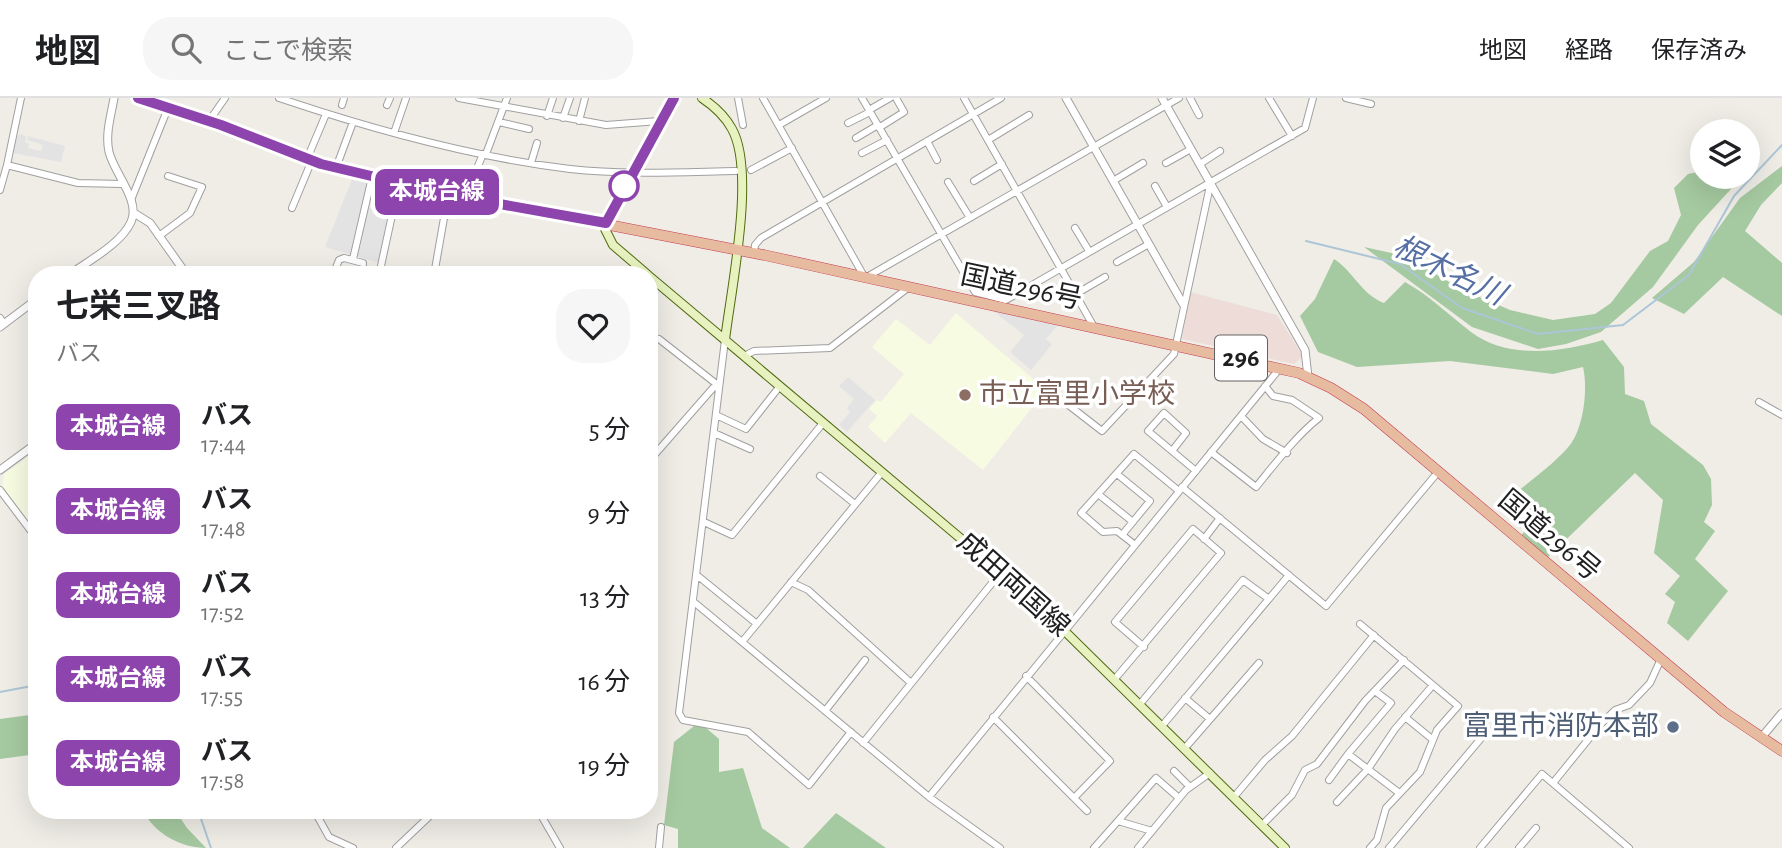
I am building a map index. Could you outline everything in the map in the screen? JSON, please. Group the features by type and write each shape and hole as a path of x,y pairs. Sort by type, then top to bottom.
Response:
{"highway":[{"name":"国道296号","path":"144,99 309,160 372,177 460,197 606,223 909,287 994,302 1277,367 1308,377 1364,409 1661,659 1761,738 1782,751"}],"main road":[{"path":"606,223 659,121 674,98"},
{"path":"702,98 723,115 739,147 743,166 725,340"},
{"name":"成田両国線","path":"606,223 607,239 638,266"},
{"name":"成田両国線","path":"658,283 1001,572 1140,704 1284,848"}],"street":[{"path":"0,190 8,165 21,98"},
{"path":"81,266 121,236 132,221 134,213 108,150 107,137 114,98"},
{"path":"209,121 225,98"},
{"path":"279,98 293,100 326,114 394,133 530,163 632,172 736,171"},
{"path":"394,133 406,98"},
{"path":"459,98 606,125 659,121"},
{"path":"436,266 444,218 460,197 484,154 507,98"},
{"path":"547,116 553,98"},
{"path":"563,118 569,98"},
{"path":"579,121 585,98"},
{"path":"738,98 743,125"},
{"path":"763,98 865,278 1017,192 1164,102 1179,98"},
{"path":"779,125 826,98"},
{"path":"862,98 975,292 994,302 1006,300 1305,128 1311,100"},
{"path":"848,123 890,98"},
{"path":"856,138 904,112 896,98"},
{"path":"964,98 1094,327"},
{"path":"754,254 757,240 1001,98"},
{"path":"1066,98 1183,304"},
{"path":"1190,98 1199,115"},
{"path":"1269,98 1292,136"},
{"path":"1346,98 1371,104"},
{"path":"1164,102 1312,356 1313,369 1308,377"},
{"path":"131,201 168,108"},
{"path":"292,208 326,114"},
{"path":"988,140 1030,115"},
{"path":"336,167 353,122"},
{"path":"499,122 529,129"},
{"path":"862,153 887,140"},
{"path":"927,141 937,160"},
{"path":"530,163 537,143"},
{"path":"751,170 792,148"},
{"path":"1166,163 1191,149"},
{"path":"1200,163 1220,150"},
{"path":"1113,181 1143,163"},
{"path":"974,181 1002,164"},
{"path":"8,165 78,183 122,184"},
{"path":"159,236 190,213 202,187 168,176"},
{"path":"353,258 372,177"},
{"path":"1049,390 1102,431 1174,354 1211,181"},
{"path":"948,182 970,219"},
{"path":"382,266 400,183"},
{"path":"1155,186 1167,206"},
{"path":"134,213 144,218 181,266"},
{"path":"1075,228 1088,251"},
{"path":"1117,262 1149,244"},
{"path":"337,266 339,260 353,258 363,263 363,266"},
{"path":"1076,294 1105,277"},
{"path":"744,356 754,351 830,348 909,287"},
{"path":"1,323 28,305"},
{"path":"659,338 719,386"},
{"path":"725,340 695,603 679,713 683,720 748,732 809,785 851,732"},
{"path":"929,797 1276,373 1277,367"},
{"path":"1066,404 1082,384"},
{"path":"658,451 713,388 719,386"},
{"path":"716,415 747,429 780,386"},
{"path":"1211,452 1256,487 1287,453 1302,431 1319,418 1292,400 1273,396 1265,386"},
{"path":"1759,402 1782,415"},
{"path":"1171,451 1186,433 1164,413 1148,431 1171,451 1196,471"},
{"path":"1241,415 1263,439 1287,453"},
{"path":"704,522 732,535 823,423"},
{"path":"714,433 750,449"},
{"path":"0,470 28,450"},
{"path":"1135,545 1117,531 1103,532 1081,513 1134,454 1220,518 1326,606 1438,472"},
{"path":"743,642 882,472"},
{"path":"1116,474 1150,501 1122,535"},
{"path":"820,476 855,504"},
{"path":"0,490 28,527"},
{"path":"1098,494 1133,522"},
{"path":"1204,539 1220,518"},
{"path":"1115,680 1144,647 1221,553 1193,529 1115,622 1144,647"},
{"path":"863,743 1001,572"},
{"path":"1162,726 1289,575"},
{"path":"698,576 757,624"},
{"path":"1140,704 1243,580 1269,599"},
{"path":"791,582 808,590 911,683"},
{"path":"695,603 929,797 1000,848"},
{"path":"1360,624 1458,706 1433,739 1420,772 1398,792 1386,808 1377,840 1370,848"},
{"path":"1234,797 1265,760 1292,736 1374,635"},
{"path":"1552,783 1600,725 1615,710 1629,705 1650,683 1661,659"},
{"path":"825,711 865,660"},
{"path":"1262,825 1292,795 1305,770 1317,764 1404,660"},
{"path":"1185,748 1259,663"},
{"path":"1026,676 1110,761 1074,798"},
{"path":"1336,802 1368,769 1405,717 1433,685"},
{"path":"1329,779 1391,703 1376,691"},
{"path":"1185,698 1210,719"},
{"path":"1761,738 1782,713"},
{"path":"993,717 1087,811"},
{"path":"1405,717 1433,739"},
{"path":"1389,848 1488,730"},
{"path":"1348,754 1398,792"},
{"path":"1174,771 1190,787"},
{"path":"1138,848 1190,787 1210,773"},
{"path":"1480,848 1542,774 1629,848"},
{"path":"1094,848 1156,778 1179,799"},
{"path":"319,819 329,837 353,848"},
{"path":"396,848 427,819"},
{"path":"543,819 560,848"},
{"path":"1118,821 1152,831"},
{"path":"659,848 661,827"},
{"path":"1519,848 1536,828"}],"shaded area":[{"path":"21,134 26,136 28,148 41,151 43,145 27,140 28,136 65,146 61,162 13,153 17,137"},
{"path":"353,177 367,183 362,206 389,214 380,263 325,247"},
{"path":"1190,292 1277,315 1303,356 1294,364 1182,339"},
{"path":"993,311 1058,325 1046,339 1052,344 1031,370 1010,352 1024,335"},
{"name":"市立富里小学校","path":"956,313 1046,390 983,470 911,413 885,443 868,427 877,416 869,409 877,400 881,402 904,374 872,347 896,319 930,345"},
{"path":"848,377 875,400 847,432 839,425 850,412 847,408 854,399 839,386"},
{"path":"28,457 28,522 2,486 4,474"}],"green space":[{"path":"1782,166 1782,183 1761,205 1745,231 1782,263 1782,316 1723,277 1684,314 1652,298 1694,262 1740,198 1752,189 1760,189 1760,183"},
{"path":"1688,174 1690,189 1731,189 1698,225 1653,287 1601,332 1566,344 1538,349 1472,327 1364,247 1405,256 1461,289 1510,310 1553,320 1595,314 1611,303 1650,251 1668,241 1681,215 1674,188"},
{"path":"1334,259 1376,299 1384,303 1405,282 1431,299 1471,332 1501,347 1553,350 1603,340 1624,367 1625,394 1644,401 1651,424 1703,465 1711,479 1712,505 1704,522 1715,531 1695,559 1728,591 1688,641 1667,623 1675,602 1665,594 1680,576 1654,553 1663,500 1635,473 1548,557 1521,536 1531,522 1510,498 1552,463 1572,442 1584,406 1583,367 1553,374 1450,361 1357,367 1318,352 1300,316 1315,299"},
{"path":"28,715 28,755 0,759 0,719"},
{"path":"699,722 719,739 719,772 743,768 762,828 790,848 678,848 678,829 664,825 674,742"},
{"path":"836,813 886,848 803,848"},
{"path":"148,819 181,819 206,848 178,842"}],"waterway":[{"name":"根木名川","path":"1306,241 1400,264 1462,308 1538,334 1623,325 1689,275 1734,196 1782,145"},
{"path":"0,692 28,687"},
{"path":"201,819 211,848"}],"bus line":[{"name":"本城台線","path":"138,98 221,125 321,164 455,196 606,223 612,207 674,98"}],"place":[{"name":"市立富里小学校","path":"965,395"},
{"name":"富里市消防本部","path":"1673,727"}]}
